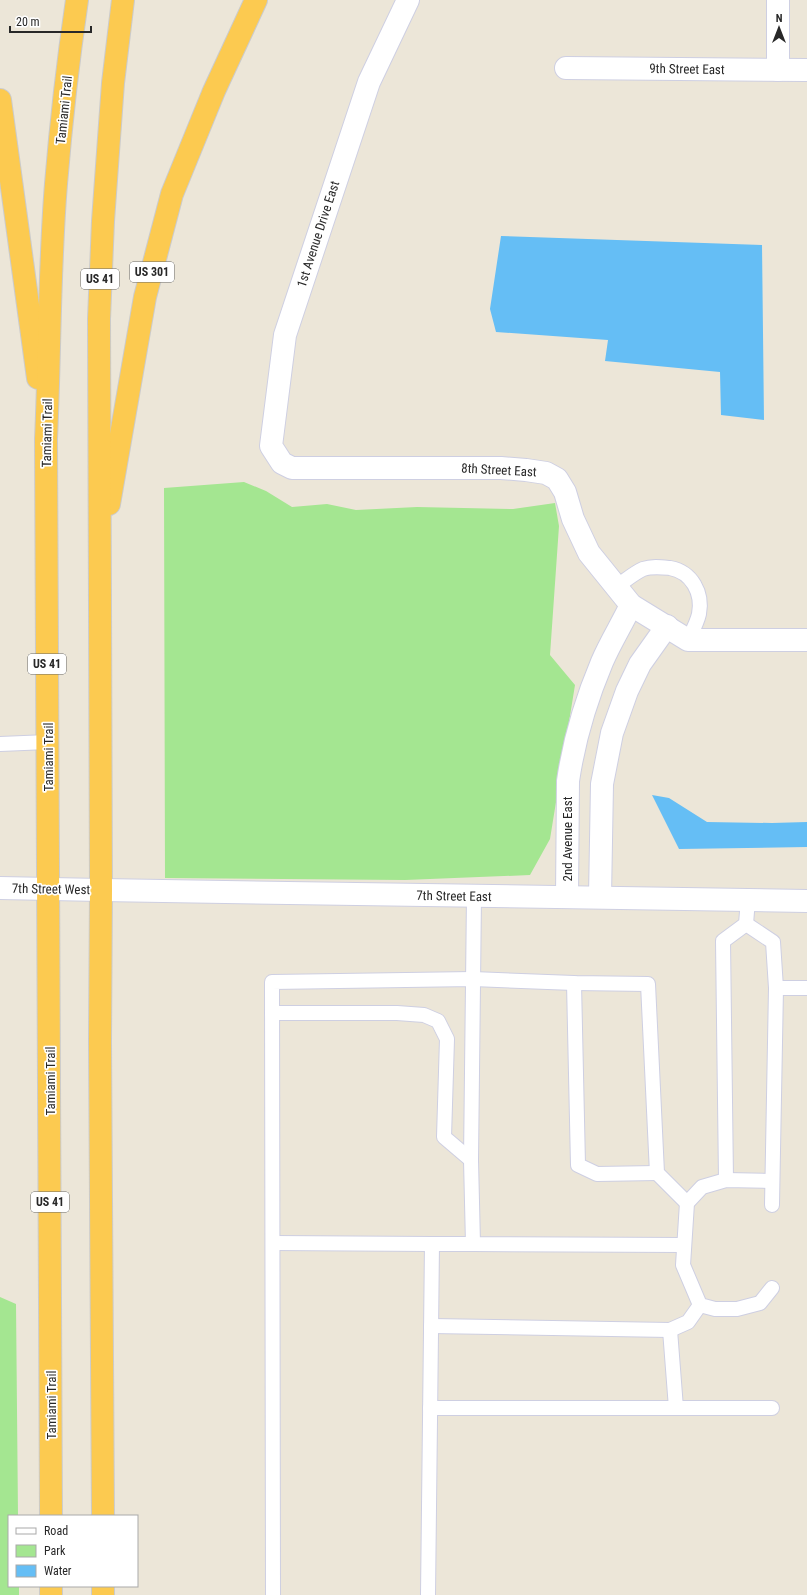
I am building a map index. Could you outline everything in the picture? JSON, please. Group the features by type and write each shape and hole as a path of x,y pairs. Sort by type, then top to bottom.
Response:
{"highway":[{"name":"Tamiami Trail","path":"51,1515 46,439 51,277 56,185 69,55 77,0"},
{"name":"US 41","path":"103,1515 100,1042 101,890 99,319 103,221 113,84 123,0"},
{"name":"US 301","path":"100,558 145,297 172,194 214,91 256,0"},
{"path":"0,100 46,439"}],"street":[{"name":"1st Avenue Drive East","path":"292,468 282,463 271,446 285,336 369,82 408,0"},
{"path":"778,0 778,70"},
{"name":"9th Street East","path":"566,68 807,70"},
{"name":"8th Street East","path":"292,468 501,468 546,473 557,478 565,492 573,519 589,553 631,604"},
{"path":"631,604 688,640 807,640"},
{"name":"2nd Avenue East","path":"567,897 568,781 570,762 580,723 602,662 631,604"},
{"path":"600,897 602,784 612,733 627,691 640,664 667,626"},
{"path":"597,676 627,691"},
{"name":"2nd Avenue East","path":"568,781 602,784"},
{"name":"7th Street West","path":"0,888 101,890"},
{"name":"7th Street East","path":"101,890 807,900"}],"lane":[{"path":"617,586 642,570 654,566 678,570 688,576 695,585 699,600 699,615 688,640"},
{"path":"0,744 48,742"},
{"path":"473,1244 471,1160 474,896"},
{"path":"726,1180 723,942 746,924 748,900"},
{"path":"746,924 773,942 776,988 772,1205"},
{"path":"273,1595 272,982 473,979 648,984 657,1172 688,1203"},
{"path":"574,983 578,1165 597,1174 657,1172"},
{"path":"776,988 807,988"},
{"path":"272,1013 397,1013 424,1015 438,1022 447,1039 444,1137 471,1160"},
{"path":"700,1305 683,1265 688,1203 702,1187 726,1180 772,1181"},
{"path":"273,1243 684,1245"},
{"path":"428,1595 432,1244"},
{"path":"700,1305 715,1309 737,1309 760,1303 772,1288"},
{"path":"431,1326 670,1330 688,1322 700,1305"},
{"path":"670,1330 676,1408"},
{"path":"430,1408 772,1408"}],"green space":[{"path":"244,482 266,491 292,507 327,504 356,510 417,507 513,509 555,503 559,526 550,655 575,685 550,839 530,875 405,880 165,878 164,488"},
{"path":"0,1297 16,1304 18,1515 8,1515 8,1587 19,1587 19,1595 0,1595"}],"water":[{"path":"501,236 762,245 764,420 721,415 720,372 605,361 608,340 496,332 490,309"},
{"path":"652,795 669,798 707,822 807,822 807,847 679,849"}]}
